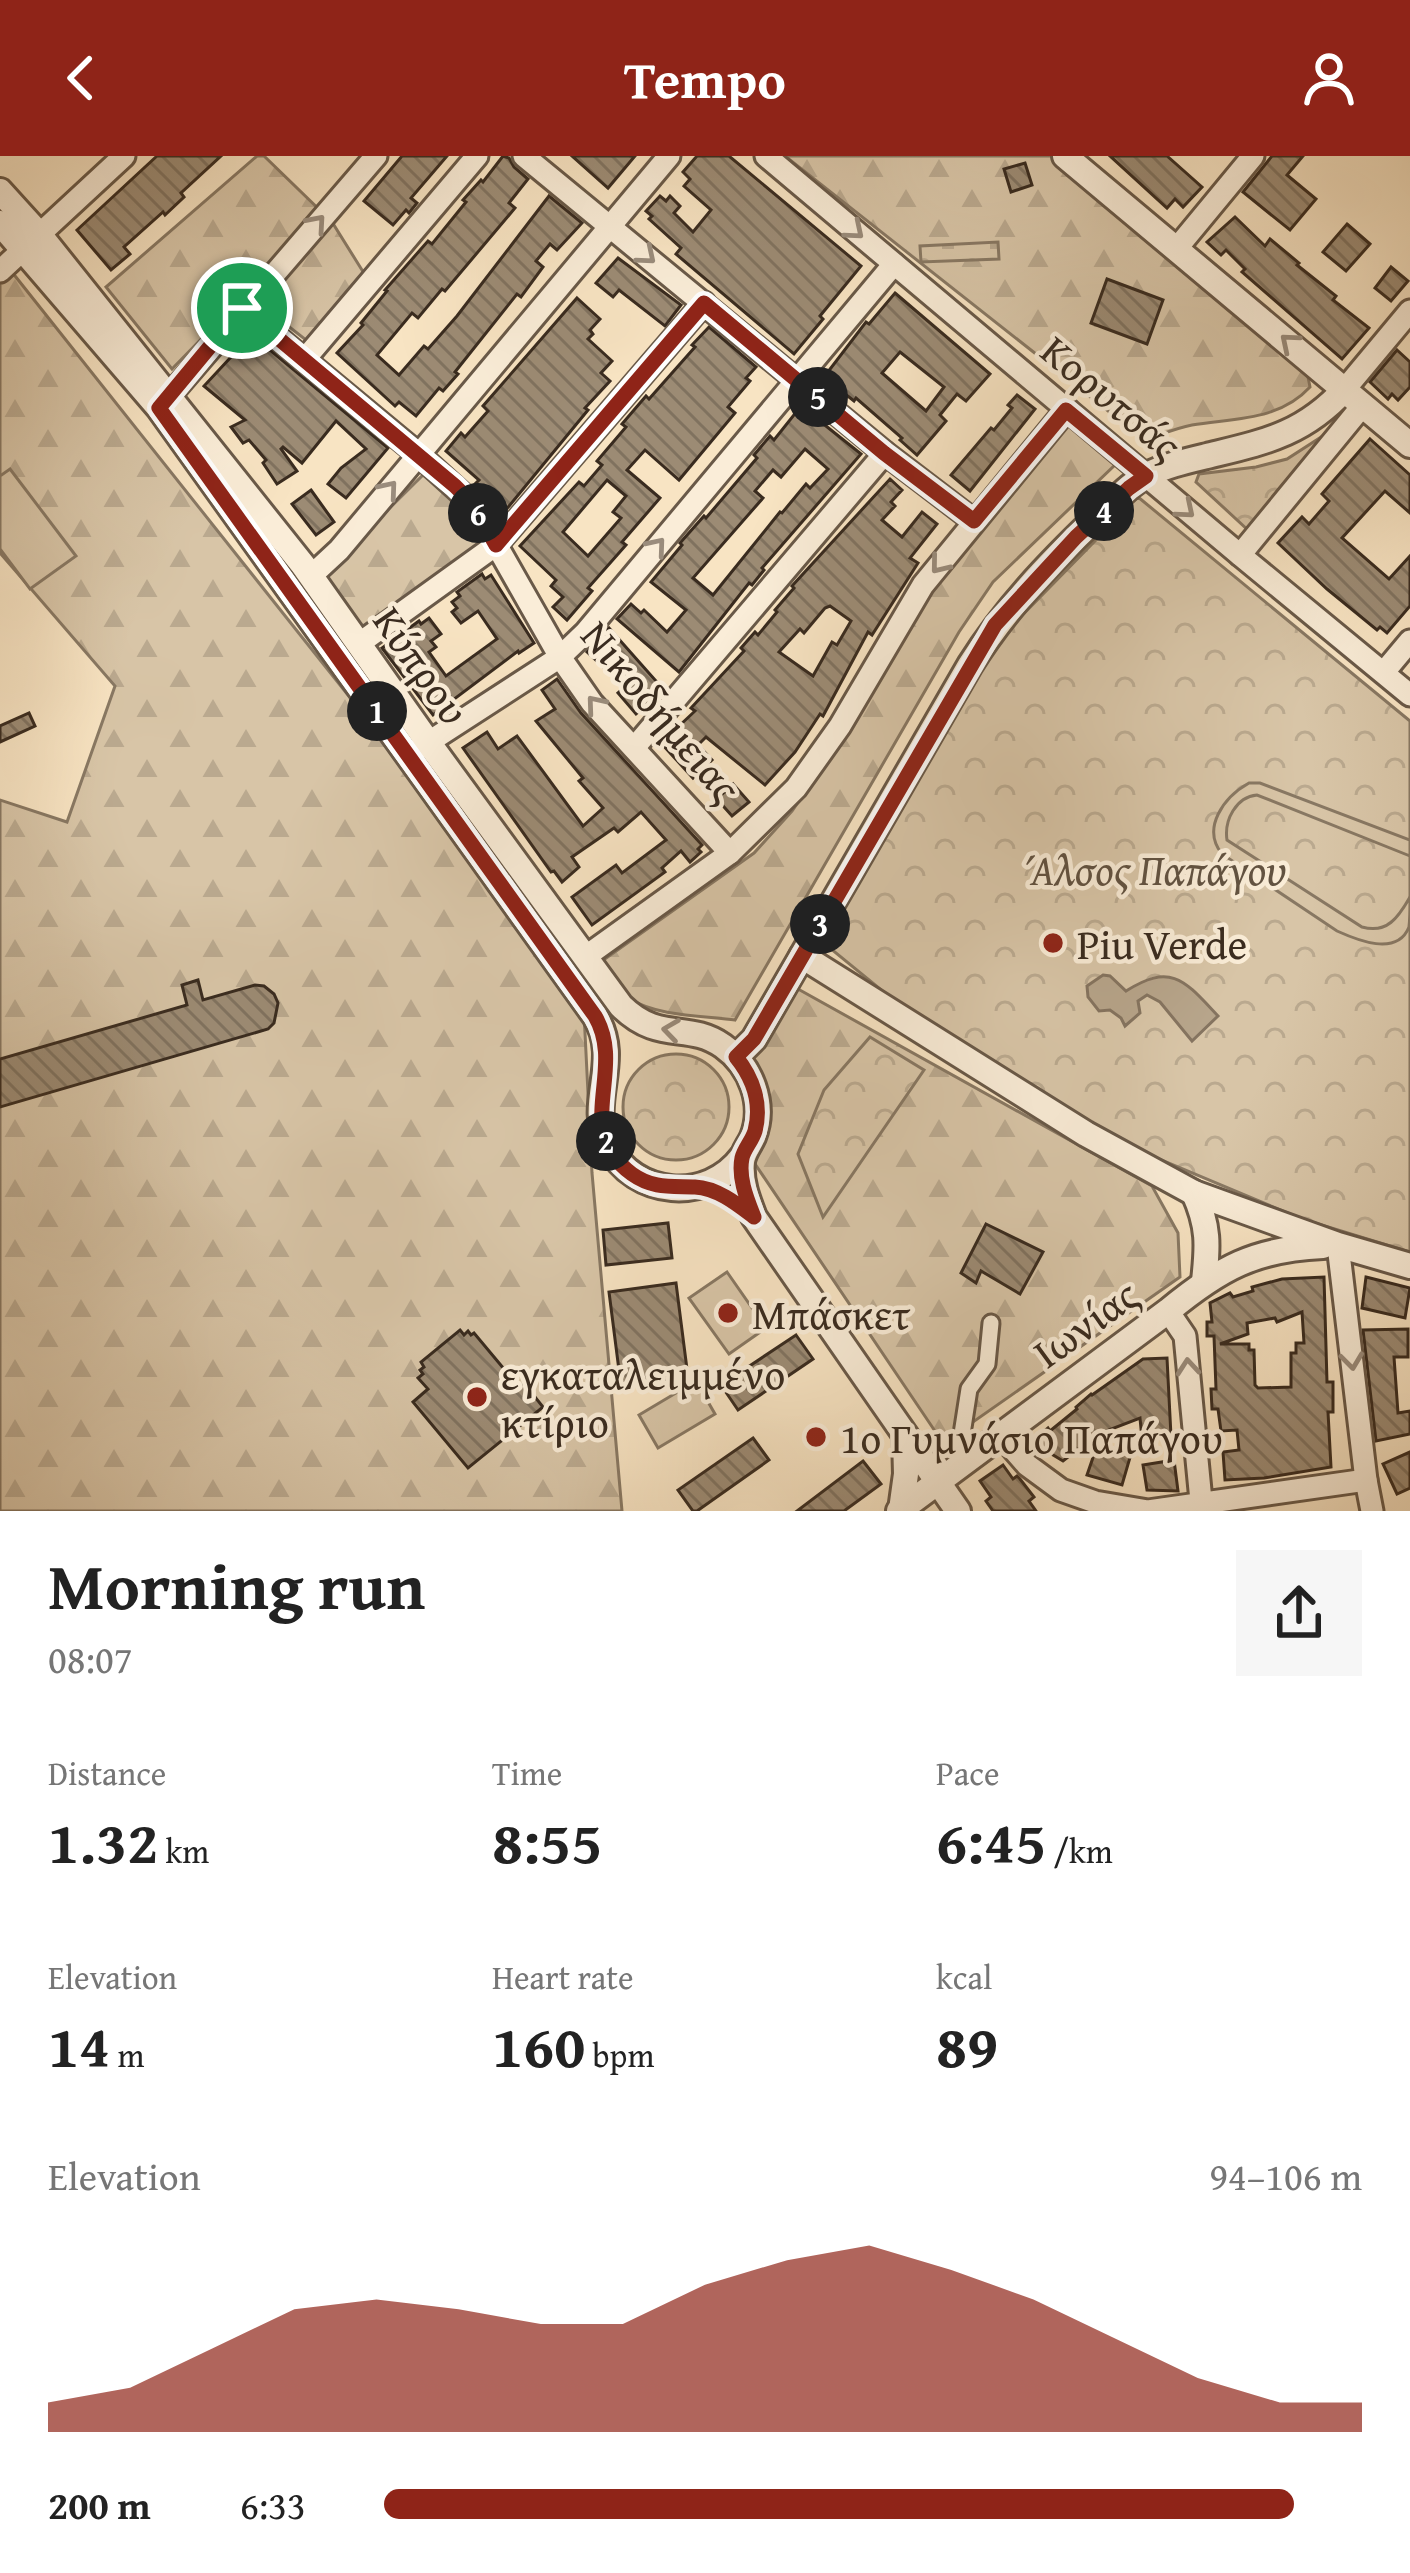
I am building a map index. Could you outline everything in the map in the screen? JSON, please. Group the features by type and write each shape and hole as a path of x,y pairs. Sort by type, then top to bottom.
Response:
{"street":[{"path":"0,271 124,156"},
{"path":"164,402 376,156"},
{"path":"304,360 477,156"},
{"path":"524,156 884,453 974,521"},
{"path":"289,592 339,550 669,156"},
{"name":"Κορυτσάς","path":"766,156 1410,694"},
{"path":"1065,156 1410,445"},
{"path":"1177,248 1253,156"},
{"name":"Κύπρου","path":"0,190 32,241 311,576 360,644 419,749 602,1028 608,1064 600,1114 615,1157 652,1185 716,1192 754,1217"},
{"name":"Κύπρου","path":"0,224 32,241"},
{"path":"419,749 560,657 586,632 894,264"},
{"path":"360,644 496,545 704,303"},
{"name":"Νικοδήμειας","path":"242,308 473,504 560,657 592,703 730,853"},
{"path":"1240,555 1410,311"},
{"path":"736,1057 754,1039 995,625 1076,537 1146,476 1262,442 1354,397"},
{"name":"Κύπρου","path":"164,402 289,592 621,1006 644,1025 701,1035 736,1057 752,1083 758,1111 752,1139 742,1156 745,1192 754,1217 958,1511"},
{"path":"585,957 730,853 796,788 840,726 923,585 1066,410"},
{"path":"634,748 884,453"},
{"path":"1384,672 1410,641"},
{"path":"802,956 1086,1134 1194,1193 1410,1266"},
{"path":"697,1187 726,1173 742,1156"},
{"path":"1194,1193 1205,1218 1204,1281"},
{"path":"1338,1245 1372,1511"},
{"name":"Ιωνίας","path":"900,1510 1204,1281 1250,1257 1290,1247 1338,1245"},
{"path":"1168,1311 1186,1336 1202,1508"},
{"path":"964,1460 962,1434 969,1389 986,1364 991,1323"},
{"path":"1000,1434 1027,1465 1061,1490 1095,1502 1148,1510 1202,1508 1366,1480"},
{"path":"900,1510 906,1474 904,1435"}],"green space":[{"path":"257,156 264,156 332,222 367,278 311,344 246,293 172,369 106,287"},
{"path":"785,156 1058,156 1307,372 1310,387 1270,412 1186,426 1145,440"},
{"path":"998,242 999,259 921,262 920,246"},
{"path":"0,257 429,797 584,1013 592,1173 622,1511 0,1511 0,800 67,822 115,686 0,553"},
{"path":"1071,422 1118,462 993,582 959,632 735,1020 667,1012 631,999 602,961 754,853 792,811 850,728 931,593"},
{"path":"1332,430 1249,531 1196,482 1199,474 1287,459"},
{"path":"10,469 76,556 30,589 0,549 0,476"},
{"path":"423,475 464,503 491,542 363,632 322,575"},
{"name":"Άλσος Παπάγου","path":"1138,497 1410,721 1410,1252 1302,1219 1123,1144 934,1033 820,940 993,645"},
{"path":"1249,783 1260,783 1410,840 1410,856 1257,795 1237,805 1227,832 1227,840 1362,927 1378,928 1391,922 1410,897 1409,927 1403,936 1396,942 1376,944 1337,931 1222,854 1214,834 1218,814"},
{"path":"798,989 1152,1186 1178,1233 1180,1277 943,1443 749,1155 762,1110 752,1054"},
{"path":"870,1037 924,1070 823,1217 798,1154 824,1090"},
{"path":"676,1054 696,1058 713,1070 725,1087 729,1107 725,1127 713,1144 696,1156 676,1160 656,1156 639,1144 627,1127 623,1107 627,1087 639,1070 656,1058"},
{"name":"Μπάσκετ","path":"727,1272 766,1328 729,1354 689,1298"},
{"path":"696,1381 715,1414 658,1448 639,1415"}],"shaded area":[{"path":"1103,975 1126,991 1155,978 1177,980 1218,1016 1192,1041 1160,1002 1147,995 1138,1001 1140,1013 1125,1026 1110,1010 1099,1011 1088,997 1087,986"}],"building":[{"path":"157,156 221,156 165,215 163,212 124,247 130,254 111,270 77,230"},
{"path":"402,156 447,156 411,198 417,203 393,225 364,201"},
{"path":"503,156 528,179 509,203 515,208 445,291 418,318 412,313 377,355 399,375 457,316 549,196 582,223 557,250 550,244 536,261 543,267 521,297 517,294 455,372 458,374 416,416 399,402 395,406 337,353 363,325 385,290 428,241 432,244"},
{"path":"572,156 635,156 608,188"},
{"path":"697,156 729,156 861,266 794,354 676,254 681,248 649,219 652,216 646,211 660,196 666,201 670,196 680,206 674,213 693,232 711,210 684,186 690,179 683,172"},
{"path":"1110,156 1167,156 1202,187 1183,207 1175,199 1167,208"},
{"path":"1272,156 1303,156 1287,175 1316,199 1290,230 1243,192"},
{"path":"1025,163 1032,185 1011,192 1004,169"},
{"path":"1235,217 1265,246 1270,239 1299,263 1336,296 1333,300 1369,328 1342,359 1242,272 1245,269 1226,250 1221,255 1207,242"},
{"path":"1347,224 1370,244 1346,271 1323,252"},
{"path":"618,258 681,305 665,326 619,290 613,297 596,283"},
{"path":"1391,267 1408,281 1391,301 1375,288"},
{"path":"1107,279 1163,300 1147,344 1091,323"},
{"path":"895,293 990,374 966,401 957,394 940,415 946,421 917,455 856,398 854,401 824,377","holes":["900,352 944,387 926,411 882,373"]},
{"path":"577,298 600,319 588,339 612,361 601,373 610,381 500,517 475,484 479,480 446,451 488,411 483,406"},
{"path":"709,327 756,367 746,378 750,381 728,407 735,413 679,480 645,450 627,470 660,498 567,620 553,607 563,597 551,586 556,580 520,546 579,482 584,486 602,465 597,461 626,427 622,424 646,396 649,399 695,347 692,345","holes":["607,480 626,496 613,512 621,518 588,556 563,532"]},
{"path":"247,331 388,448 346,498 328,484 366,449 336,421 302,463 281,449 297,471 277,484 263,463 266,460 231,427 245,420 204,386 244,343 240,339"},
{"path":"1397,350 1410,362 1410,387 1398,400 1392,394 1388,399 1370,382"},
{"path":"1017,395 1035,409 970,491 951,475 994,430"},
{"path":"801,406 861,454 679,672 617,619 631,604 667,632 686,610 651,582 757,458 754,455 770,436 774,440","holes":["805,449 828,469 780,512 713,595 693,578 763,498 755,491 773,470 781,477"]},
{"path":"1370,439 1410,475 1410,513 1385,491 1342,538 1389,579 1410,556 1410,606 1387,633 1327,589 1278,543 1302,517 1309,524 1329,501 1322,494"},
{"path":"890,479 902,490 882,520 902,537 922,512 937,524 910,558 918,563 872,635 868,632 823,716 765,785 706,737 698,745 712,760 693,778 661,743 695,711 691,708 744,651 741,648 755,632 758,635 792,586","holes":["830,606 851,621 837,645 832,642 813,676 779,652 825,608"]},
{"path":"311,490 334,522 316,535 292,504"},
{"path":"482,574 485,579 491,575 534,643 433,715 382,648 429,618 441,634 431,641 436,647 429,652 446,676 497,639 478,611 461,623 452,612 457,608 452,602 460,596 457,592"},
{"path":"609,628 664,690 636,714 618,693 625,687 587,652"},
{"path":"557,679 581,713 702,845 690,862 681,851 662,868 665,872 592,925 572,897 616,865 622,873 666,840 641,812 618,832 614,828 572,857 579,867 562,882 463,748 487,732 498,749 517,736 583,826 603,808 536,721 555,709 542,690"},
{"path":"29,713 35,726 0,742 0,726"},
{"path":"733,784 749,802 732,816 717,799"},
{"path":"198,980 203,1000 264,986 278,1003 274,1023 268,1029 0,1107 0,1059 187,1005 182,985"},
{"path":"668,1223 672,1258 606,1265 603,1230"},
{"path":"986,1224 1043,1252 1020,1294 981,1271 976,1283 961,1273"},
{"path":"1324,1277 1327,1382 1333,1382 1333,1412 1328,1412 1331,1467 1225,1480 1223,1452 1239,1450 1237,1430 1221,1431 1218,1409 1212,1409 1211,1389 1216,1389 1214,1336 1207,1336 1207,1322 1212,1322 1210,1303 1282,1279","holes":["1302,1312 1304,1343 1296,1343 1296,1353 1291,1353 1291,1387 1258,1388 1254,1350 1249,1350 1249,1344 1220,1344 1248,1334 1247,1323 1275,1318 1277,1322"]},
{"path":"1366,1277 1410,1288 1405,1318 1362,1308"},
{"path":"676,1283 688,1377 621,1386 609,1292"},
{"path":"1408,1329 1408,1357 1394,1357 1398,1413 1410,1411 1410,1434 1376,1441 1363,1330"},
{"name":"εγκαταλειμμένο κτίριο","path":"460,1330 464,1335 474,1333 519,1387 524,1383 543,1407 468,1468 413,1402 428,1389 418,1378 423,1374 421,1362"},
{"path":"796,1335 813,1359 738,1410 721,1385"},
{"path":"1167,1358 1171,1436 1142,1439 1140,1418 1085,1439 1090,1440 1063,1461 1036,1438 1143,1359"},
{"path":"753,1438 769,1460 693,1511 678,1490"},
{"path":"1098,1443 1131,1454 1122,1485 1087,1475"},
{"path":"1410,1452 1410,1488 1397,1494 1383,1464"},
{"path":"1174,1460 1178,1491 1147,1490 1143,1465"},
{"path":"863,1461 881,1484 844,1511 797,1511"},
{"path":"1003,1465 1034,1497 1029,1501 1036,1511 993,1511 986,1501 991,1497 980,1481"}],"place":[{"name":"Piu Verde","path":"1053,943"},
{"name":"Μπάσκετ","path":"728,1313"},
{"name":"εγκαταλειμμένο κτίριο","path":"477,1397"},
{"name":"1ο Γυμνάσιο Παπάγου","path":"816,1437"}],"route":[{"path":"704,303 884,453 974,521 1066,410 1146,476 1076,537 995,625 754,1039 736,1057 752,1083 758,1111 752,1139 742,1156 742,1177 754,1217 716,1192 652,1185 615,1157 602,1130 608,1053 595,1016 159,408 242,308 455,486 473,504 496,545 704,303"}]}
